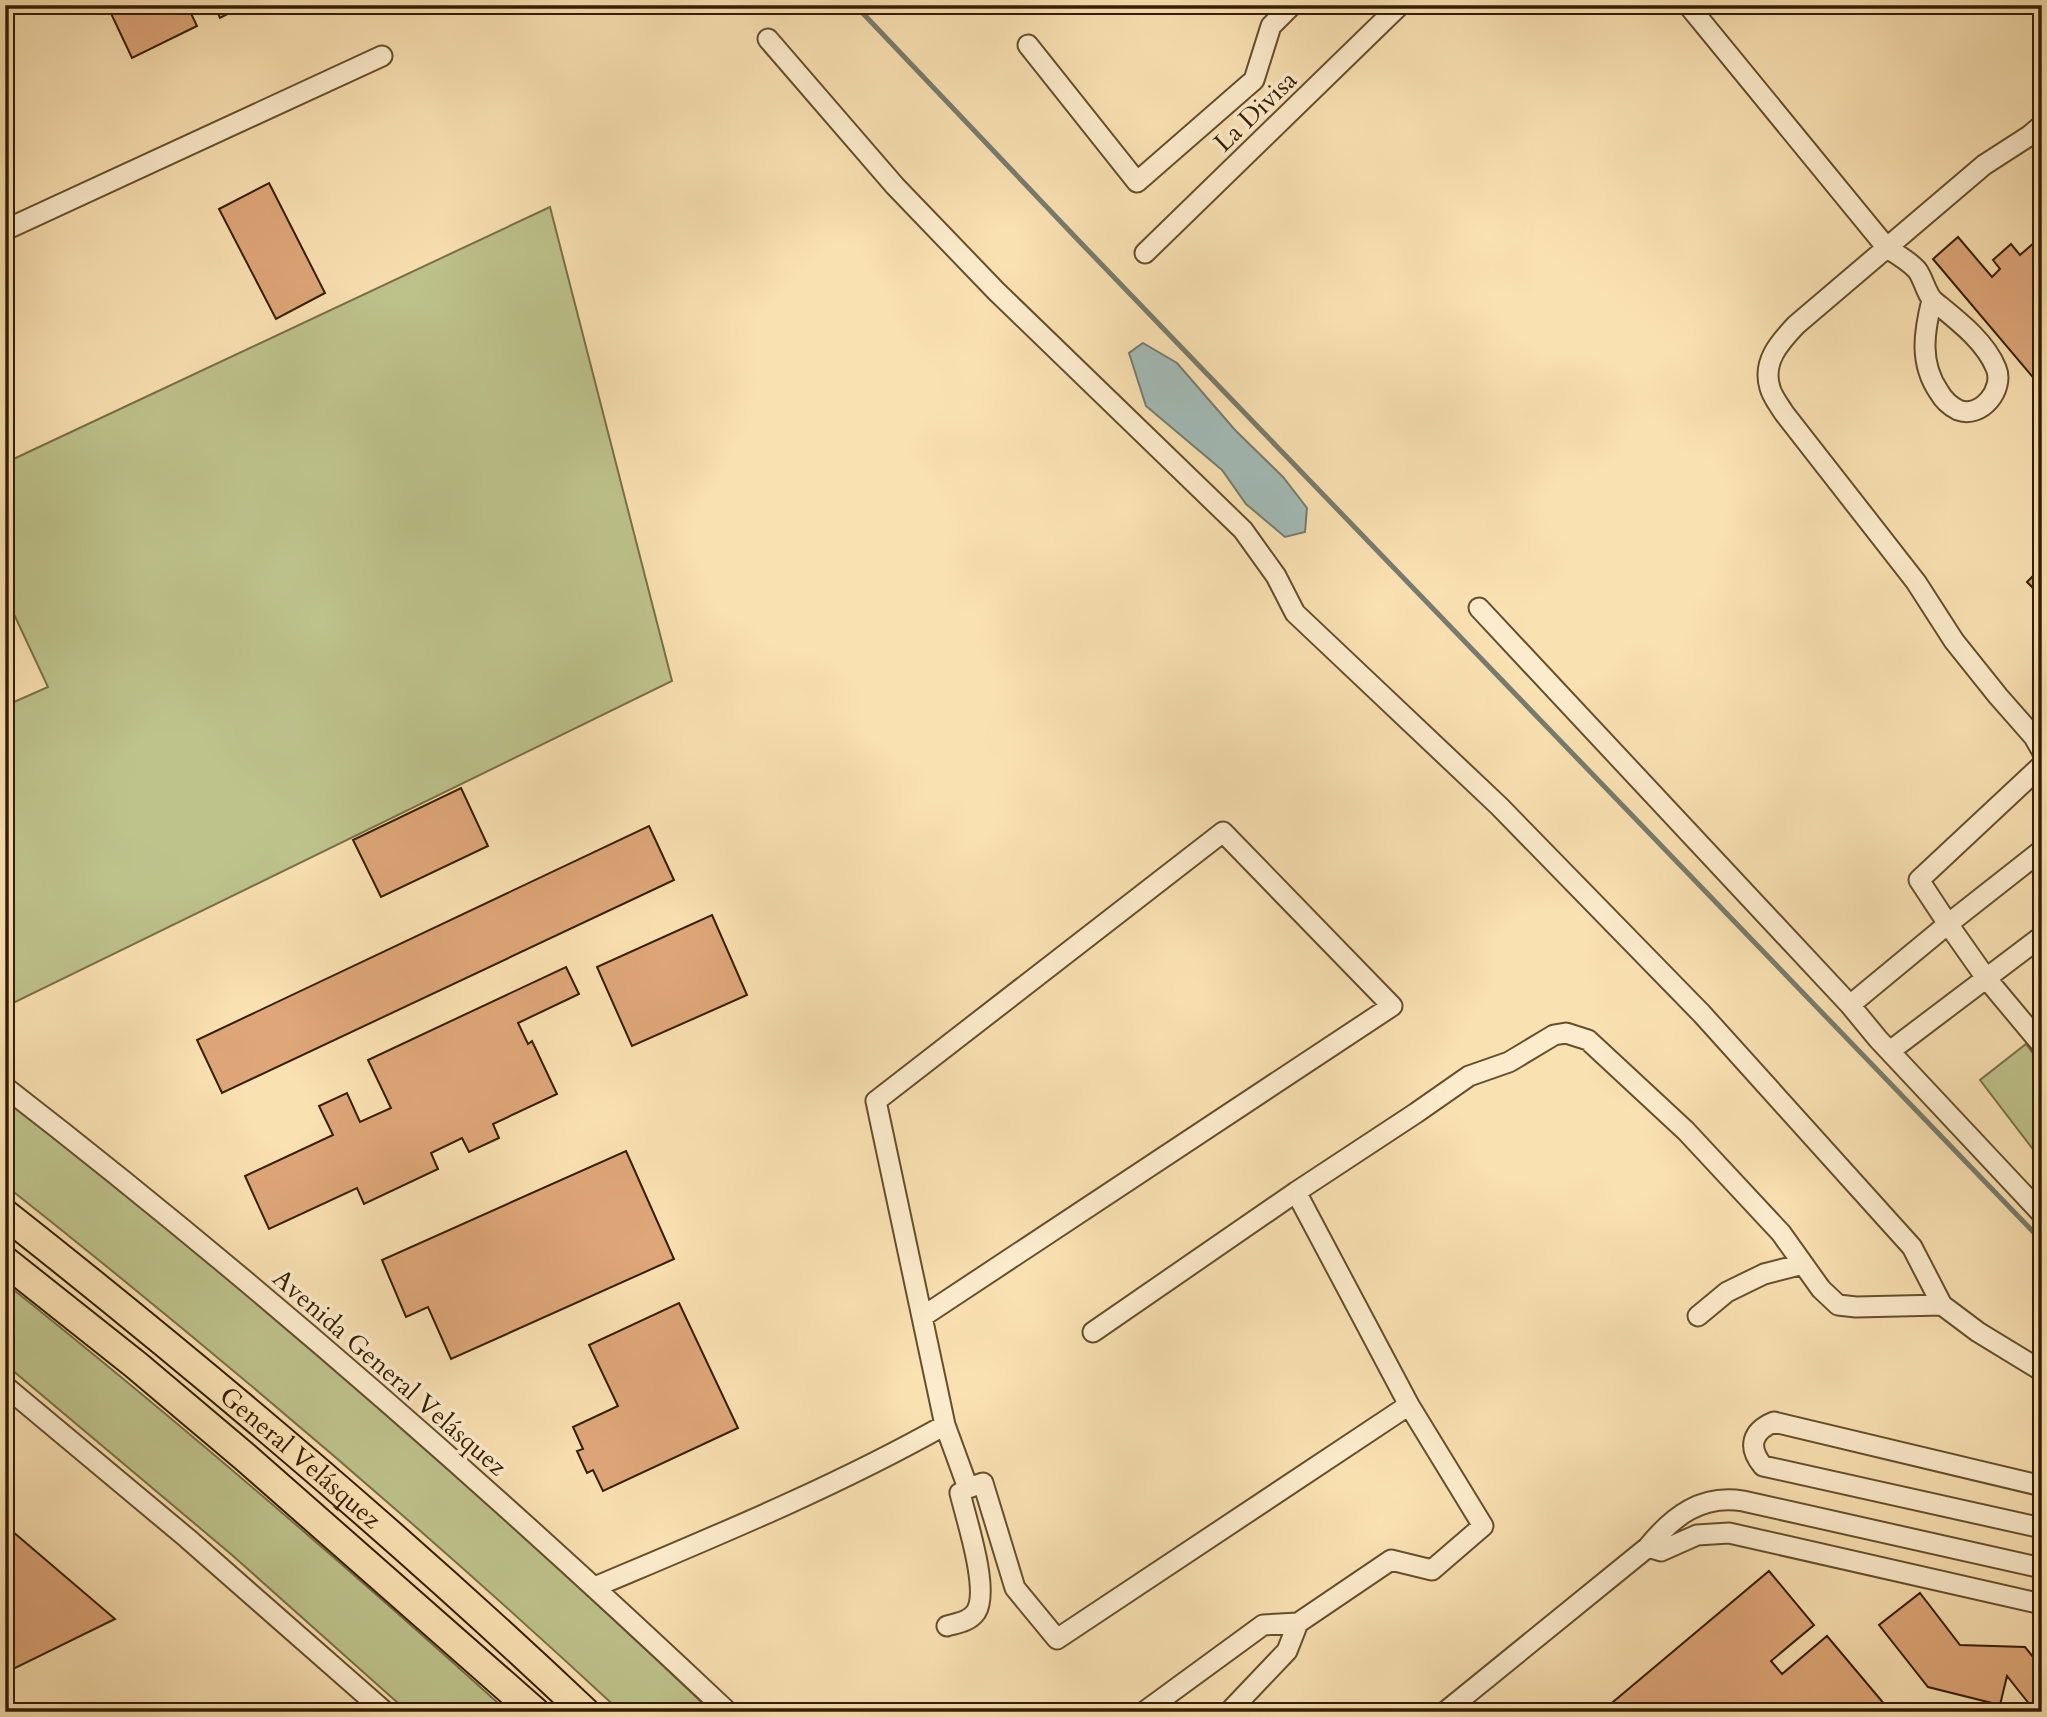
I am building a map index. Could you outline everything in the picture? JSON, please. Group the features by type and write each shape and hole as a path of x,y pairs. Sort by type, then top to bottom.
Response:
{"highway":[{"name":"General Velásquez","path":"5,1214 276,1435 502,1634 585,1712"},
{"name":"General Velásquez","path":"5,1261 245,1457 534,1712"}],"street":[{"path":"1028,46 1137,182 1254,80 1271,26 1292,5"},
{"name":"La Divisa","path":"1144,253 1400,5"},
{"path":"1688,5 1887,248 1916,268 1932,300 1950,312 1983,348 1997,369 1997,387 1982,407 1970,411 1959,410 1944,399 1933,384 1924,349 1925,327 1932,300"},
{"path":"768,39 895,186 996,292 1243,530 1276,576 1295,613 1499,806 1702,1014 1912,1247 1942,1305 1978,1332 2042,1371"},
{"path":"5,230 382,56"},
{"path":"2042,125 1984,165 1796,325 1778,344 1768,365 1770,389 1784,412 1916,582 1954,640 2034,737 2042,751"},
{"path":"1479,608 2042,1214"},
{"path":"2042,765 1919,880 1986,978 2042,1045"},
{"path":"922,1317 1392,1006 1223,832 876,1101 922,1317 945,1425 968,1488"},
{"path":"1850,1005 2042,850"},
{"path":"1890,1051 2042,936"},
{"path":"1093,1332 1469,1076 1509,1062 1554,1035 1566,1033 1588,1040 1686,1132 1781,1233 1821,1289 1838,1305 1942,1305"},
{"name":"Avenida General Velásquez","path":"5,1087 127,1183 414,1424 595,1587 727,1712"},
{"path":"1144,1712 1263,1625 1298,1623 1391,1560 1432,1570 1483,1527 1409,1405 1296,1192"},
{"path":"1698,1316 1727,1292 1763,1274 1803,1264"},
{"path":"5,1386 187,1538 385,1712"},
{"path":"947,1626 967,1620 977,1610 979,1601 981,1582 960,1493 968,1488 983,1483 1015,1588 1057,1639 1409,1405"},
{"path":"2042,1486 1773,1422 1762,1427 1755,1437 1755,1452 1763,1466 2042,1528"},
{"path":"595,1587 886,1458 945,1425"},
{"path":"1445,1712 1648,1547 1662,1530 1680,1516 1712,1500 1728,1499 2042,1568"},
{"path":"1648,1547 1661,1551 1697,1535 1729,1533 2042,1604"},
{"path":"1229,1712 1287,1651 1298,1623"}],"green space":[{"path":"550,207 672,681 5,1007 5,706 48,687 5,595 5,463"},
{"path":"2026,1044 2042,1065 2042,1161 1980,1080"},
{"path":"5,1100 278,1320 541,1552 712,1712 621,1712 318,1442 163,1312 5,1185"},
{"path":"5,1283 260,1493 508,1712 408,1712 232,1555 5,1364"}],"water":[{"path":"1143,343 1177,363 1235,430 1283,477 1307,508 1305,532 1285,537 1246,504 1222,470 1146,406 1129,353"}],"building":[{"path":"107,5 187,5 197,26 132,58"},
{"path":"214,5 245,5 220,18"},
{"path":"269,183 325,293 276,319 219,209"},
{"path":"2042,236 2042,388 1933,259 1958,237 1992,277 2000,269 1993,260 2011,244 2020,255"},
{"path":"2042,397 2042,500 2039,403"},
{"path":"2037,536 2042,536 2042,555 2038,554"},
{"path":"2042,567 2042,597 2027,582"},
{"path":"461,788 488,846 381,897 353,840"},
{"path":"649,826 674,880 222,1093 197,1040"},
{"path":"712,915 747,995 632,1046 597,967"},
{"path":"566,967 579,994 518,1023 528,1044 532,1041 557,1094 493,1124 499,1138 469,1152 462,1138 431,1153 438,1169 364,1204 357,1188 269,1229 245,1176 333,1135 319,1106 347,1093 360,1122 391,1108 368,1060"},
{"path":"626,1151 674,1259 451,1359 428,1307 406,1317 382,1260"},
{"path":"679,1303 738,1428 603,1491 593,1470 587,1473 577,1451 583,1449 573,1427 618,1406 589,1345"},
{"path":"5,1525 115,1619 5,1673"},
{"path":"1769,1571 1814,1625 1771,1661 1782,1674 1827,1636 1891,1712 1601,1712"},
{"path":"1920,1593 1960,1645 2025,1647 2042,1668 2042,1712 2021,1712 2030,1705 2007,1676 2000,1705 1928,1687 1879,1625"}],"waterway":[{"path":"855,5 2042,1241"}]}
